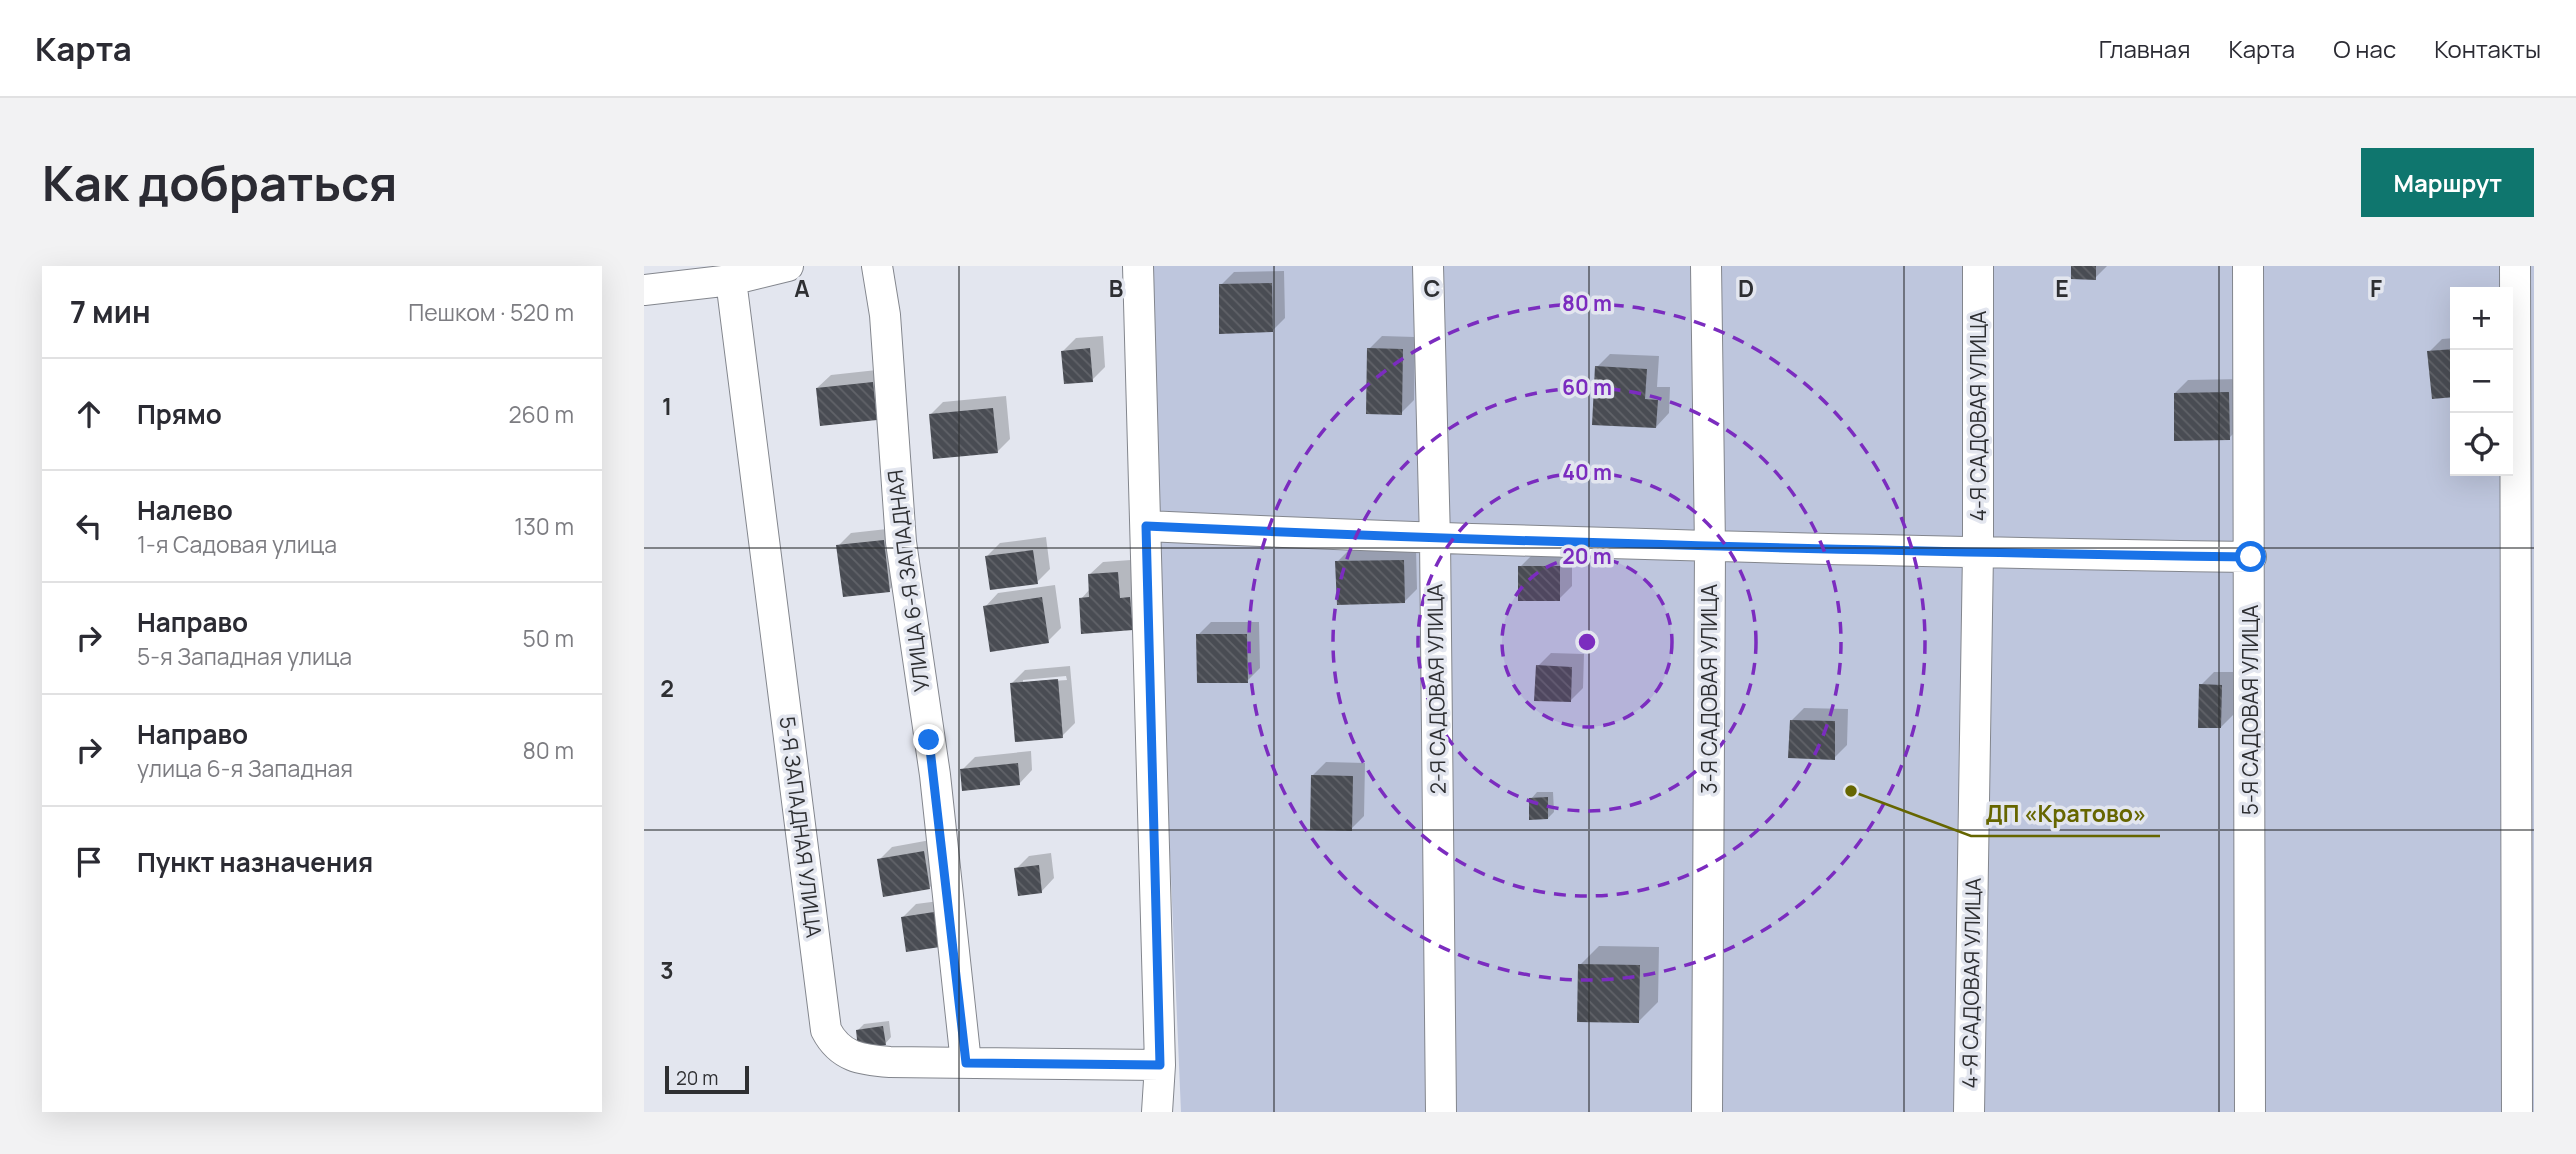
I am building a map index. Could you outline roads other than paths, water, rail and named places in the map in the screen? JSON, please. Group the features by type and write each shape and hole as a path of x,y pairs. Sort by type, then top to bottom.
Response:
{"street":[{"path":"644,290 732,280 788,266"},
{"name":"УЛИЦА 6-Я ЗАПАДНАЯ","path":"877,266 885,315 901,542 934,775 966,1063"},
{"path":"1138,266 1160,1065 1157,1112"},
{"name":"2-Я САДОВАЯ УЛИЦА","path":"1428,266 1435,540 1441,1112"},
{"name":"3-Я САДОВАЯ УЛИЦА","path":"1706,266 1710,548 1707,1112"},
{"name":"4-Я САДОВАЯ УЛИЦА","path":"1969,1112 1978,552 1978,266"},
{"name":"5-Я САДОВАЯ УЛИЦА","path":"2248,266 2251,557 2250,1112"},
{"path":"2515,266 2517,1112"},
{"name":"5-Я ЗАПАДНАЯ УЛИЦА","path":"732,280 826,1030 844,1054 866,1060 1160,1065"},
{"path":"1146,526 1435,540 1710,548 2251,557"}],"place":[{"name":"ДП «Кратово»","path":"1851,791"}]}
